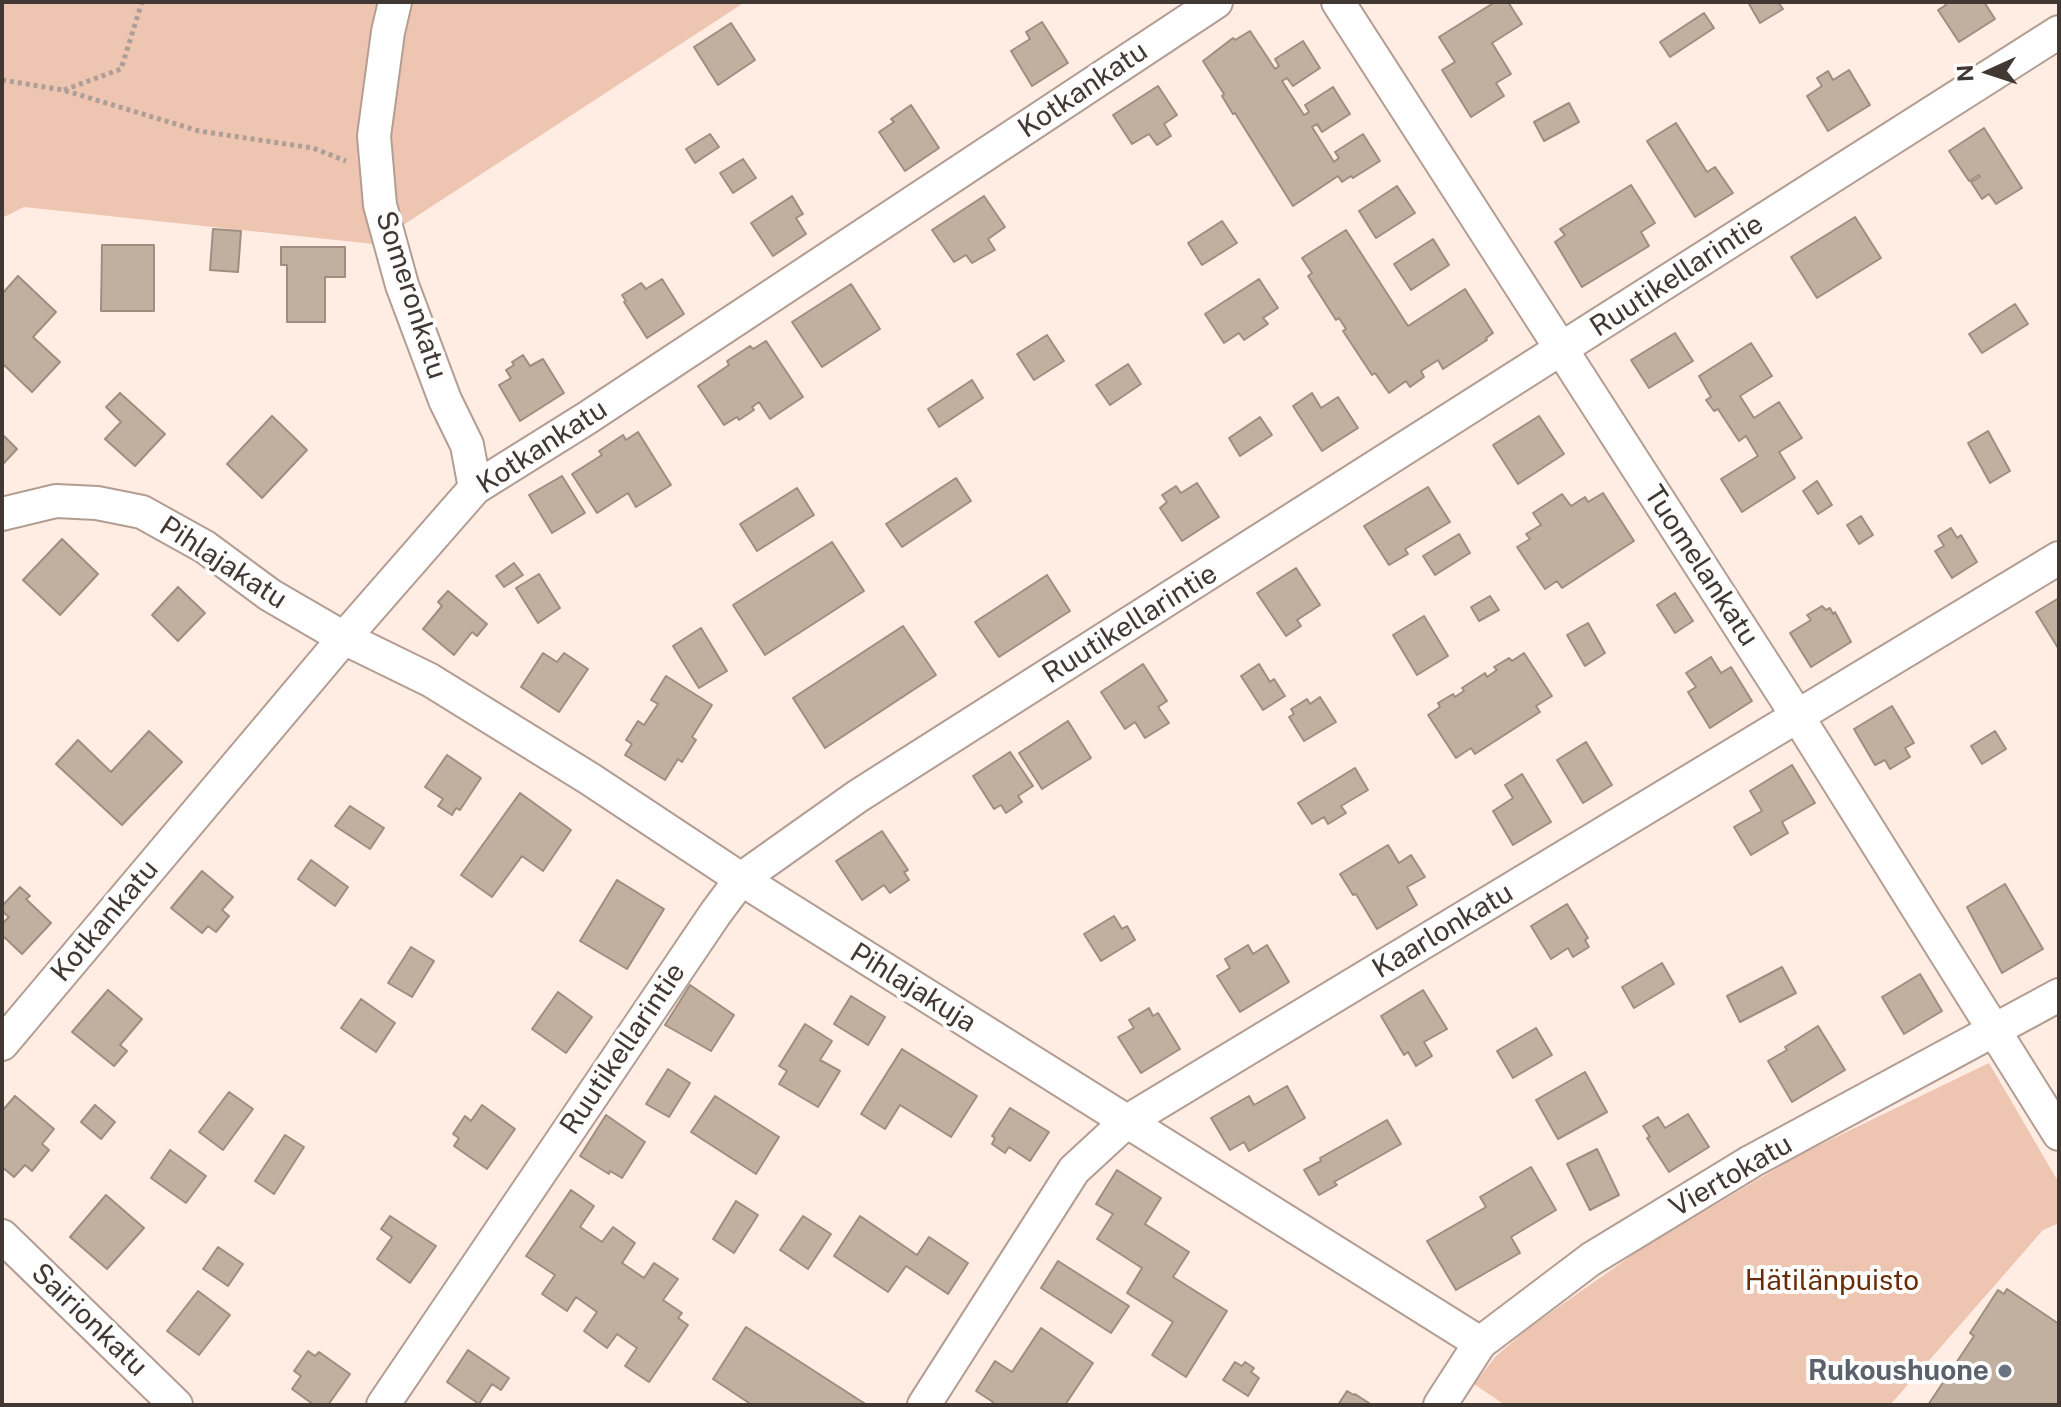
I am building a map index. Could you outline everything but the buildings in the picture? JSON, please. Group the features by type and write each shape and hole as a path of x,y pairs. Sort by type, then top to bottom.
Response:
{"street":[{"name":"Someronkatu","path":"395,2 374,136 380,205 402,285 445,400 467,445 475,488"},
{"name":"Kotkankatu","path":"2,1044 344,638 475,488 587,418 1216,2"},
{"name":"Tuomelankatu","path":"1338,2 1798,717 2059,1134"},
{"name":"Ruutikellarintie","path":"383,1405 706,926 741,879 858,796 2059,32"},
{"name":"Pihlajakatu","path":"2,514 56,501 97,503 142,512 205,547 270,595 344,638"},
{"name":"Kaarlonkatu","path":"924,1405 1074,1170 1126,1122 2059,558"},
{"name":"Pihlajakuja","path":"344,638 430,680 590,779 741,879 1480,1343"},
{"name":"Viertokatu","path":"1440,1405 1480,1343 1591,1259 1752,1161 2059,995"},
{"name":"Sairionkatu","path":"2,1236 176,1405"}],"path":[{"path":"63,90 121,69 142,2"},
{"path":"2,80 63,90 199,131 313,148 377,174"}],"green space":[{"path":"2,2 745,2 374,244 24,207 2,218"},
{"name":"Hätilänpuisto","path":"1989,1063 2059,1183 2059,1223 2043,1230 1890,1405 1505,1405 1474,1384 1496,1356 1530,1327 1641,1249 1801,1154"}],"place":[{"name":"Rukoushuone","path":"2005,1371"}]}
